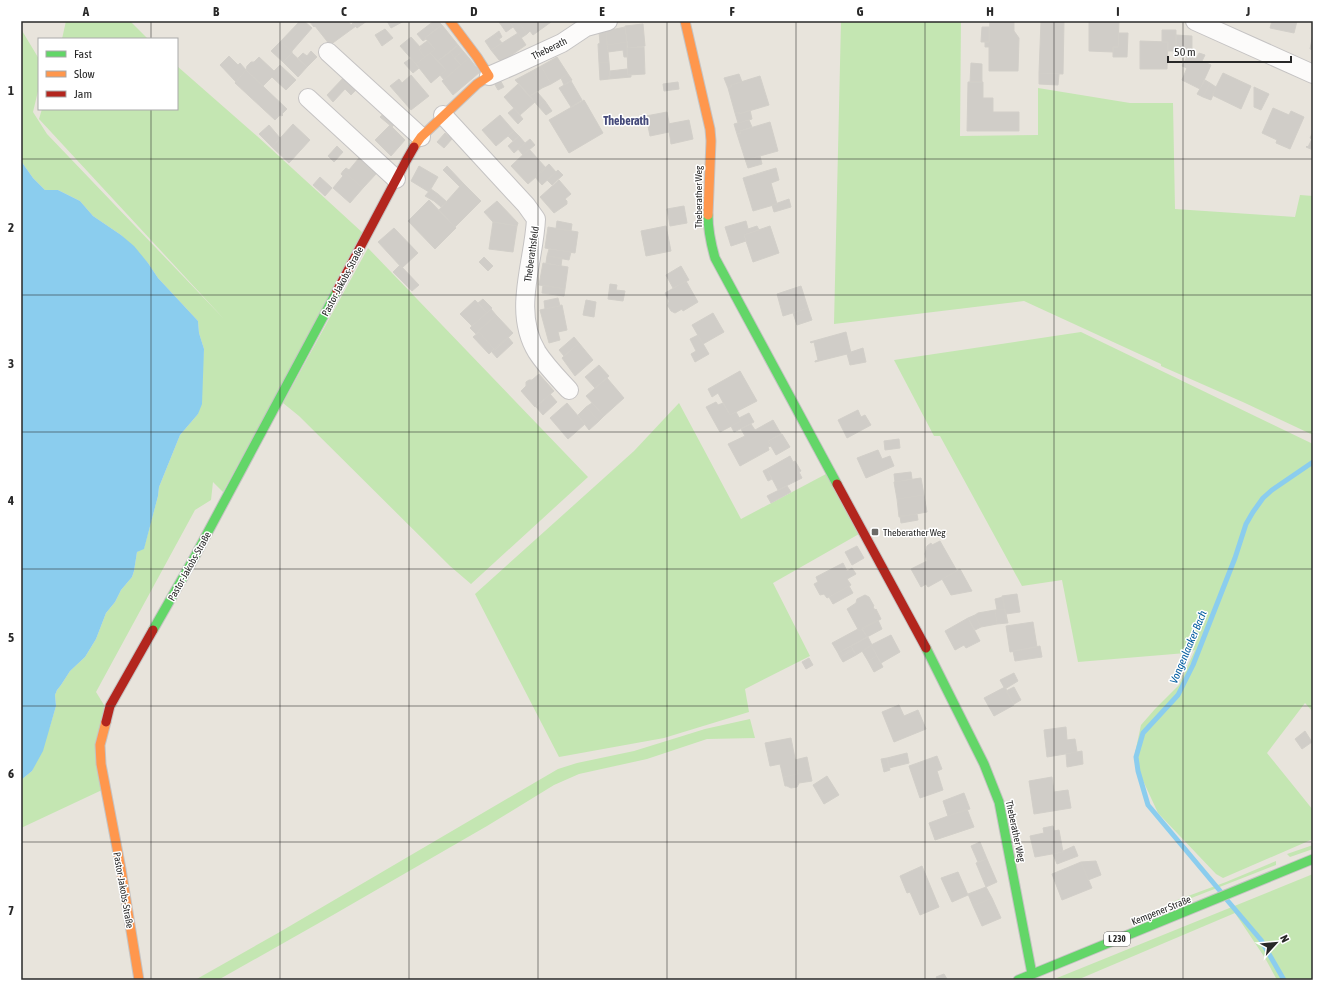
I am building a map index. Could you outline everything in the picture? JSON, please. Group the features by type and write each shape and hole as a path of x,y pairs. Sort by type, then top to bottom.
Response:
{"street":[{"path":"450,21 477,57 489,76"},
{"name":"Theberath","path":"489,76 562,43 586,27 608,21"},
{"name":"Theberather Weg","path":"684,21 710,129 711,141 708,223 715,258 916,629 984,764 999,802 1032,974"},
{"path":"1194,21 1313,74"},
{"path":"328,52 421,137"},
{"name":"Pastor-Jakobs-Straße","path":"139,980 121,869 101,764 100,745 110,706 215,518 396,179 421,137 477,84 489,76"},
{"path":"308,98 396,179"},
{"name":"Theberathsfeld","path":"444,115 526,205 536,219 525,294 528,331 537,352 569,390"},
{"name":"Kempener Straße","path":"1018,980 1313,860"}],"green space":[{"path":"66,21 130,21 147,38 62,38"},
{"path":"841,21 961,21 960,136 1038,135 1038,88 1130,103 1173,103 1175,209 1295,217 1300,195 1313,196 1313,435 1161,366 1161,364 1024,301 834,324"},
{"path":"21,29 38,57 38,91 33,112 47,134 224,319 39,119 42,110 178,110 178,67 257,136 364,234 223,492 213,482 211,500 195,510 96,692 104,705 102,790 21,828 21,780 32,771 50,726 56,706 55,695 57,690 70,671 85,657 96,639 106,613 115,602 121,590 132,577 137,552 144,548 159,487 180,435 198,414 204,349 199,333 198,321 158,278 148,263 121,235 93,216 80,201 58,190 45,190 33,178 21,161"},
{"path":"368,248 588,477 471,584 450,566 299,416 283,403"},
{"path":"1081,332 1313,444 1313,712 1305,703 1267,753 1313,810 1313,839 1223,878 1216,874 1158,813 1140,774 1135,753 1141,725 1179,685 1195,650 1186,653 1078,662 1062,580 1022,586 940,436 934,436 894,360"},
{"path":"679,403 741,519 826,474 859,534 773,583 810,656 745,689 749,712 664,738 559,757 475,594 634,451"},
{"path":"750,719 755,738 707,739 647,759 579,774 554,785 487,826 218,980 195,980 558,769 577,763 634,751 705,729"},
{"path":"1313,845 1313,849 1290,857 1287,854"},
{"path":"1276,861 1276,865 1171,906 1169,903 1226,882"},
{"path":"1313,874 1313,980 1277,980 1265,958 1235,913 1077,980 1052,980"}],"water":[{"path":"21,161 33,178 45,190 58,190 80,201 93,216 121,235 134,246 158,278 198,321 199,333 204,349 202,404 198,414 180,435 159,487 144,549 137,552 132,577 121,590 115,602 106,613 96,639 85,657 70,671 57,690 55,695 56,706 43,751 32,771 21,780"}],"building":[{"path":"300,21 304,21 312,28 292,51 280,42"},
{"path":"309,21 332,21 334,23 336,21 348,21 351,25 353,23 356,26 330,45 315,26 314,27"},
{"path":"352,21 367,21 357,28"},
{"path":"387,21 404,21 391,28"},
{"path":"434,21 438,21 442,25 435,30 430,24"},
{"path":"509,21 513,27 506,32 499,22"},
{"path":"509,21 518,21 527,34 521,38"},
{"path":"518,21 551,22 533,35 530,31 527,34"},
{"path":"990,21 1014,21 1014,31 1019,38 1018,71 989,71 989,47 985,47 985,42 989,42"},
{"path":"1041,21 1064,21 1063,74 1039,73"},
{"path":"1089,21 1119,22 1118,47 1113,47 1113,52 1089,51"},
{"path":"1272,21 1297,21 1294,33 1270,28"},
{"path":"430,24 435,30 423,41 417,34"},
{"path":"643,24 645,46 628,48 625,26"},
{"path":"442,25 458,45 438,61 430,53 435,49 425,38"},
{"path":"625,27 627,42 607,45 606,31"},
{"path":"982,27 989,27 989,42 981,42"},
{"path":"385,29 393,38 382,46 375,35"},
{"path":"1162,30 1176,30 1176,51 1168,51 1168,42 1162,42"},
{"path":"499,31 502,37 499,39 495,34"},
{"path":"606,31 609,62 599,63 599,32"},
{"path":"518,33 526,45 503,61 499,60 491,50"},
{"path":"1119,33 1128,33 1127,57 1113,57 1113,47 1118,47"},
{"path":"495,34 502,43 491,50 485,41"},
{"path":"1313,34 1313,50 1310,49"},
{"path":"1176,35 1192,36 1192,52 1176,51"},
{"path":"411,37 421,48 419,50 425,57 416,64 400,46"},
{"path":"427,41 435,49 425,57 419,50 421,48 419,47"},
{"path":"1140,41 1168,42 1167,69 1140,69"},
{"path":"280,42 292,51 292,53 283,62 271,51"},
{"path":"627,42 627,57 624,57 623,50 608,52 607,45"},
{"path":"458,45 463,51 455,58 450,52"},
{"path":"644,47 645,74 628,75 627,48"},
{"path":"311,51 317,57 307,67 298,58 303,53 307,56"},
{"path":"463,51 469,58 461,65 454,58"},
{"path":"450,52 461,65 444,80 440,75 446,70 438,61"},
{"path":"292,53 307,67 298,77 283,62"},
{"path":"430,53 446,70 431,83 416,64"},
{"path":"1199,53 1205,55 1202,61 1211,65 1200,89 1182,80 1187,68 1182,66 1188,55 1196,59"},
{"path":"229,56 238,65 240,63 246,70 236,82 220,65"},
{"path":"259,57 274,71 280,65 296,80 286,90 272,77 263,86 246,70 247,66 251,62 254,62"},
{"path":"557,57 568,74 551,84 541,66"},
{"path":"411,58 419,68 413,73 404,63"},
{"path":"469,58 480,72 453,95 442,81"},
{"path":"609,62 609,79 600,80 599,63"},
{"path":"971,63 982,64 982,82 970,82"},
{"path":"541,66 551,84 542,88 532,71"},
{"path":"627,69 628,75 631,75 631,77 609,79 610,71"},
{"path":"246,70 287,109 282,116 280,115 275,120 235,83"},
{"path":"532,71 542,88 530,96 515,80"},
{"path":"1039,73 1059,74 1058,85 1039,84"},
{"path":"1223,73 1251,86 1241,109 1212,95"},
{"path":"568,74 572,80 564,85 561,78"},
{"path":"739,74 742,82 731,85 731,87 728,88 724,78"},
{"path":"346,75 359,87 351,95 345,89 333,102 327,95"},
{"path":"411,75 429,96 411,110 390,86 399,79 402,83"},
{"path":"760,76 769,105 739,114 739,112 735,113 728,88 731,87 731,85"},
{"path":"500,80 504,87 498,90 494,83"},
{"path":"1205,80 1210,83 1203,97 1197,94"},
{"path":"571,81 582,100 571,107 559,88"},
{"path":"678,82 679,89 664,91 663,84"},
{"path":"968,82 983,82 983,98 993,98 993,112 1019,112 1019,131 967,131"},
{"path":"1210,83 1216,87 1211,100 1203,97"},
{"path":"518,84 535,102 520,115 504,97"},
{"path":"1254,87 1269,94 1261,110 1254,107"},
{"path":"537,92 545,101 538,106 530,96"},
{"path":"584,100 603,133 569,153 549,120"},
{"path":"545,101 552,111 546,115 538,106"},
{"path":"514,108 523,119 518,124 508,113"},
{"path":"1273,108 1289,115 1291,111 1304,117 1290,149 1276,143 1277,140 1262,133"},
{"path":"750,110 752,119 738,123 735,113 739,112 739,114"},
{"path":"387,111 397,121 392,127 380,117"},
{"path":"667,112 669,132 650,136 646,116"},
{"path":"500,115 514,131 496,146 482,130"},
{"path":"689,120 693,139 671,144 668,124"},
{"path":"749,120 752,127 740,131 741,133 737,134 734,124"},
{"path":"770,122 778,151 749,159 748,157 745,159 737,134 741,133 740,131"},
{"path":"293,124 310,140 289,163 272,147"},
{"path":"269,125 280,138 272,147 259,134"},
{"path":"390,125 405,140 391,156 375,140"},
{"path":"514,131 519,136 513,141 508,136"},
{"path":"1313,132 1313,150 1306,147 1308,147 1312,139 1310,138"},
{"path":"445,133 452,139 444,148 437,142"},
{"path":"519,136 525,143 514,153 508,146"},
{"path":"530,139 535,145 523,155 518,149"},
{"path":"337,146 343,152 334,162 328,156"},
{"path":"529,149 546,168 528,184 511,166"},
{"path":"760,156 762,164 748,168 745,159 748,157 749,159"},
{"path":"359,158 376,174 363,188 343,171 346,168 349,170"},
{"path":"549,164 556,172 542,185 535,177"},
{"path":"419,166 438,177 429,192 411,181"},
{"path":"447,166 463,183 460,187 443,170"},
{"path":"776,168 779,180 771,183 777,204 753,211 743,178"},
{"path":"558,170 563,175 552,185 547,180"},
{"path":"343,171 363,188 350,203 333,188 343,176 341,174"},
{"path":"320,177 332,188 325,196 313,185"},
{"path":"559,180 571,194 565,199 567,204 554,213 540,197"},
{"path":"463,183 481,201 455,227 439,210"},
{"path":"431,189 438,194 434,201 425,196"},
{"path":"438,194 447,202 441,207 434,201"},
{"path":"789,199 791,207 774,212 772,205"},
{"path":"429,200 456,228 435,249 408,221"},
{"path":"497,201 518,223 517,226 493,222 484,212"},
{"path":"684,206 687,223 670,226 667,209"},
{"path":"557,221 572,224 571,231 556,229"},
{"path":"746,221 748,229 757,226 759,230 744,235 746,241 731,246 725,227"},
{"path":"493,222 517,226 513,252 489,249"},
{"path":"666,226 671,251 646,256 641,231"},
{"path":"770,226 779,253 753,262 744,235"},
{"path":"548,227 578,232 575,253 545,248"},
{"path":"394,228 418,253 402,268 378,242"},
{"path":"549,249 571,252 569,260 547,256"},
{"path":"547,256 562,258 561,266 546,263"},
{"path":"484,257 493,266 488,271 479,262"},
{"path":"543,263 568,267 565,289 539,285"},
{"path":"400,265 419,285 412,291 393,272"},
{"path":"681,266 689,280 673,288 666,275"},
{"path":"686,281 698,302 683,311 682,309 675,313 671,311 668,306 669,301 665,293"},
{"path":"610,284 617,285 616,290 625,291 623,301 608,299"},
{"path":"543,285 565,289 564,296 542,293"},
{"path":"801,286 808,308 783,316 777,294"},
{"path":"558,298 560,306 545,309 544,301"},
{"path":"483,299 492,308 487,313 478,303"},
{"path":"475,300 487,313 472,326 460,314"},
{"path":"586,300 596,302 594,317 583,315"},
{"path":"562,305 567,330 558,332 560,340 549,343 540,310"},
{"path":"808,308 812,320 797,325 793,313"},
{"path":"491,309 496,315 476,334 470,328"},
{"path":"713,313 724,332 703,344 692,325"},
{"path":"496,315 513,333 495,350 478,331"},
{"path":"479,332 494,349 489,354 473,337"},
{"path":"846,332 851,353 815,362 818,360 814,342 810,342"},
{"path":"698,335 709,354 695,362 691,354 696,351 690,339"},
{"path":"508,337 513,343 497,358 491,351"},
{"path":"574,337 579,343 564,356 559,350"},
{"path":"579,343 593,360 575,376 562,358"},
{"path":"863,348 866,362 850,365 847,354"},
{"path":"599,365 609,376 595,388 585,377"},
{"path":"740,371 757,401 730,415 718,393 712,397 708,389"},
{"path":"539,374 554,391 535,407 521,391 526,386 526,382 532,380"},
{"path":"607,378 624,398 604,416 586,396"},
{"path":"550,394 557,402 543,415 536,407"},
{"path":"716,402 718,405 723,403 730,415 736,412 741,421 720,432 706,407"},
{"path":"567,403 585,424 568,439 550,418"},
{"path":"592,403 604,416 599,421 586,407"},
{"path":"586,407 599,421 589,430 578,415"},
{"path":"858,410 861,417 865,415 871,425 847,438 838,420"},
{"path":"749,413 754,422 734,432 731,426 741,421 739,418"},
{"path":"773,420 781,434 768,441 771,446 768,447 769,450 740,466 728,444 745,436 741,429 751,424 755,430"},
{"path":"782,434 790,447 776,455 768,441"},
{"path":"899,439 900,448 885,450 884,441"},
{"path":"878,450 882,459 890,456 894,466 866,478 857,458"},
{"path":"790,456 801,471 799,472 802,478 778,490 767,469"},
{"path":"767,469 772,479 768,481 763,471"},
{"path":"911,472 912,479 895,482 894,474"},
{"path":"921,478 924,495 897,499 894,482"},
{"path":"787,486 791,492 771,503 767,496"},
{"path":"924,495 927,512 899,517 897,499"},
{"path":"917,514 918,520 901,523 900,516"},
{"path":"940,541 957,571 928,587 926,584 921,587 911,569 927,561 925,554 927,546 931,543 932,545"},
{"path":"857,546 864,558 852,565 845,552"},
{"path":"843,563 847,571 852,568 856,574 847,579 851,585 827,598 824,594 820,595 814,584 818,582 816,577"},
{"path":"960,569 972,591 951,595 942,579"},
{"path":"849,586 853,593 833,604 829,597"},
{"path":"1017,594 1020,612 1006,614 1007,623 1002,596"},
{"path":"865,595 869,597 874,606 873,607 875,610 876,609 881,619 859,631 847,609 856,603 857,599"},
{"path":"1003,597 1005,609 997,610 995,599"},
{"path":"1005,609 1007,623 997,624 995,610"},
{"path":"995,610 997,624 981,627 975,615 978,613"},
{"path":"975,615 981,627 975,630 968,618"},
{"path":"968,618 980,641 966,648 964,645 955,650 945,631"},
{"path":"878,620 882,629 867,637 862,628"},
{"path":"1033,622 1037,647 1010,652 1006,626"},
{"path":"858,629 859,631 862,629 867,637 838,653 832,643"},
{"path":"891,635 900,652 881,663 871,645"},
{"path":"868,637 872,645 856,655 851,646"},
{"path":"871,645 877,656 868,661 862,651"},
{"path":"851,646 853,650 840,657 838,653"},
{"path":"1040,646 1042,657 1015,661 1013,651"},
{"path":"853,650 856,655 843,662 840,657"},
{"path":"877,656 883,667 874,672 868,661"},
{"path":"809,658 813,665 806,669 802,662"},
{"path":"1014,673 1018,681 1005,689 1000,680"},
{"path":"1005,687 1014,705 994,716 984,698"},
{"path":"1014,687 1021,700 1014,704 1006,691"},
{"path":"899,705 904,716 918,710 926,729 894,742 882,712"},
{"path":"1066,727 1067,740 1075,739 1077,752 1047,757 1044,730"},
{"path":"1305,731 1312,742 1302,749 1295,739"},
{"path":"791,738 798,774 783,777 780,764 770,766 765,743"},
{"path":"1082,751 1083,764 1067,767 1066,754"},
{"path":"907,753 909,763 889,768 887,758"},
{"path":"937,756 942,769 937,771 943,790 920,798 909,766"},
{"path":"807,757 812,781 799,783 797,787 791,788 785,786 783,777 798,774 795,760"},
{"path":"887,758 890,770 884,772 881,759"},
{"path":"827,776 839,795 824,804 813,785"},
{"path":"1052,777 1054,792 1068,790 1071,808 1034,814 1029,781"},
{"path":"964,793 970,809 948,816 943,801"},
{"path":"967,809 974,827 935,840 929,823"},
{"path":"1053,826 1054,831 1059,830 1063,852 1035,857 1030,836 1044,833 1043,828"},
{"path":"980,842 987,859 978,862 971,846"},
{"path":"1074,846 1078,856 1057,864 1053,854 1063,852"},
{"path":"987,859 997,882 986,887 976,863"},
{"path":"1096,861 1101,875 1088,880 1081,862"},
{"path":"1081,862 1092,888 1062,900 1052,874"},
{"path":"922,866 939,907 920,915 910,892 907,893 900,876"},
{"path":"958,872 968,895 952,902 941,878"},
{"path":"986,887 992,898 973,906 968,894"},
{"path":"992,898 1001,918 982,926 973,906"},
{"path":"944,974 947,979 938,980 936,977"}],"waterway":[{"name":"Vongenlaaker Bach","path":"1221,892 1148,805 1138,771 1136,757 1143,733 1178,695 1193,665 1235,558 1246,524 1253,512 1263,498 1272,490 1313,462"},
{"name":"Vongenlaaker Bach","path":"1227,900 1261,940 1284,980"}],"traffic: fast":[{"path":"708,215 710,237 715,258 837,484"},
{"path":"153,630 194,558 337,291"},
{"path":"926,648 984,764 999,802 1032,974"},
{"path":"1018,980 1313,859"}],"traffic: slow":[{"path":"414,147 421,137 477,84 489,76 477,57 450,21"},
{"path":"685,21 710,129 711,141 708,215"},
{"path":"106,722 100,745 101,764 121,869 139,980"}],"traffic: jam":[{"path":"337,291 414,147"},
{"path":"837,484 926,648"},
{"path":"106,722 110,706 153,630"}],"place":[{"name":"Theberather Weg","path":"875,532"}],"district":[{"name":"Theberath","path":"626,121"}]}
